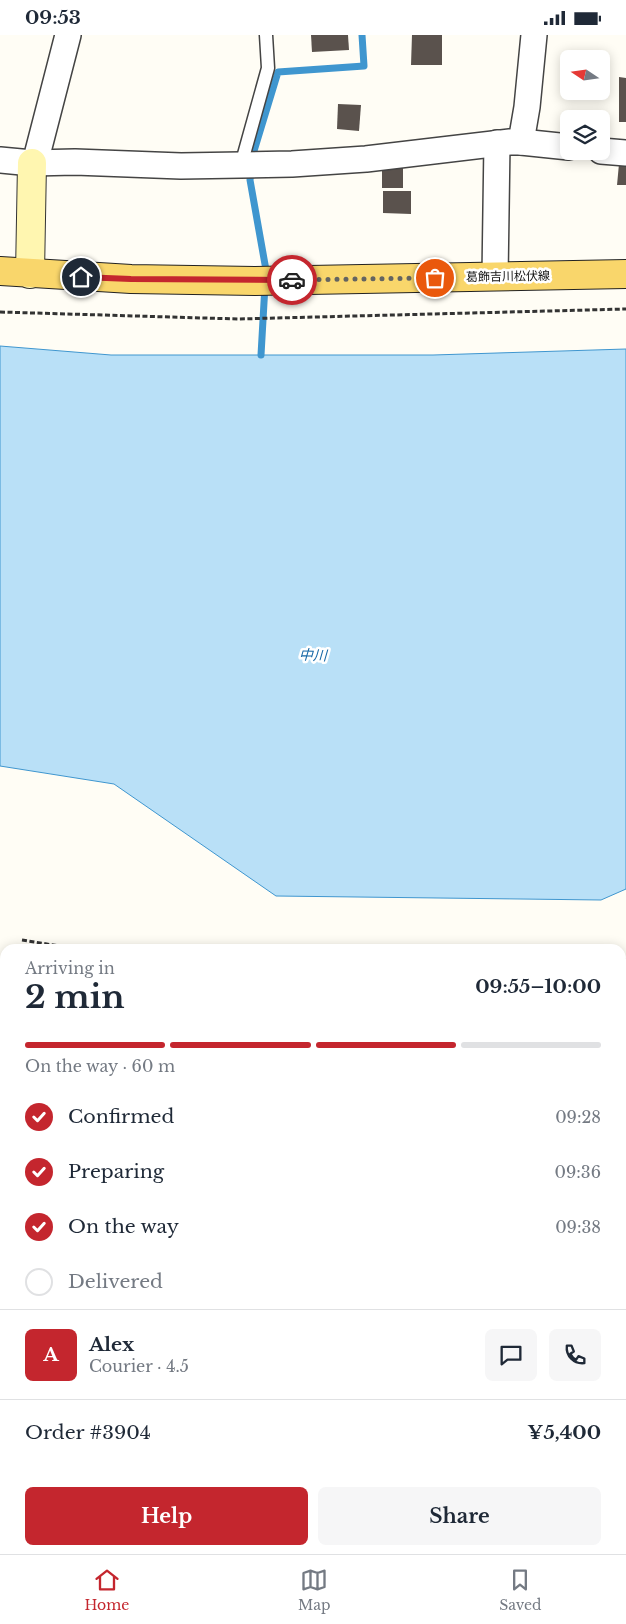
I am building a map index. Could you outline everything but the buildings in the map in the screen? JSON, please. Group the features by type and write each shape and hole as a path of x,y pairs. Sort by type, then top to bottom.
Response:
{"main road":[{"name":"葛飾吉川松伏線","path":"0,271 131,279 255,281 626,274"}],"street":[{"path":"30,274 34,163 68,35"},
{"path":"521,142 527,107 534,35"},
{"path":"0,161 181,166 241,165 366,159 497,143 521,142 560,146"},
{"path":"495,277 497,143"},
{"path":"610,152 626,153"}],"lane":[{"path":"241,165 268,68 266,35"}],"path":[{"path":"0,312 238,319 626,309"},
{"path":"22,940 47,944"}],"water":[{"name":"中川","path":"0,346 111,355 433,355 626,349 626,889 601,900 276,896 114,784 0,766"}],"waterway":[{"path":"266,275 250,180 254,151 278,72 364,66 362,35"},
{"path":"261,355 265,285"}],"way so far":[{"path":"292,280 435,278"}],"route":[{"path":"81,277 255,281 292,280"}]}
